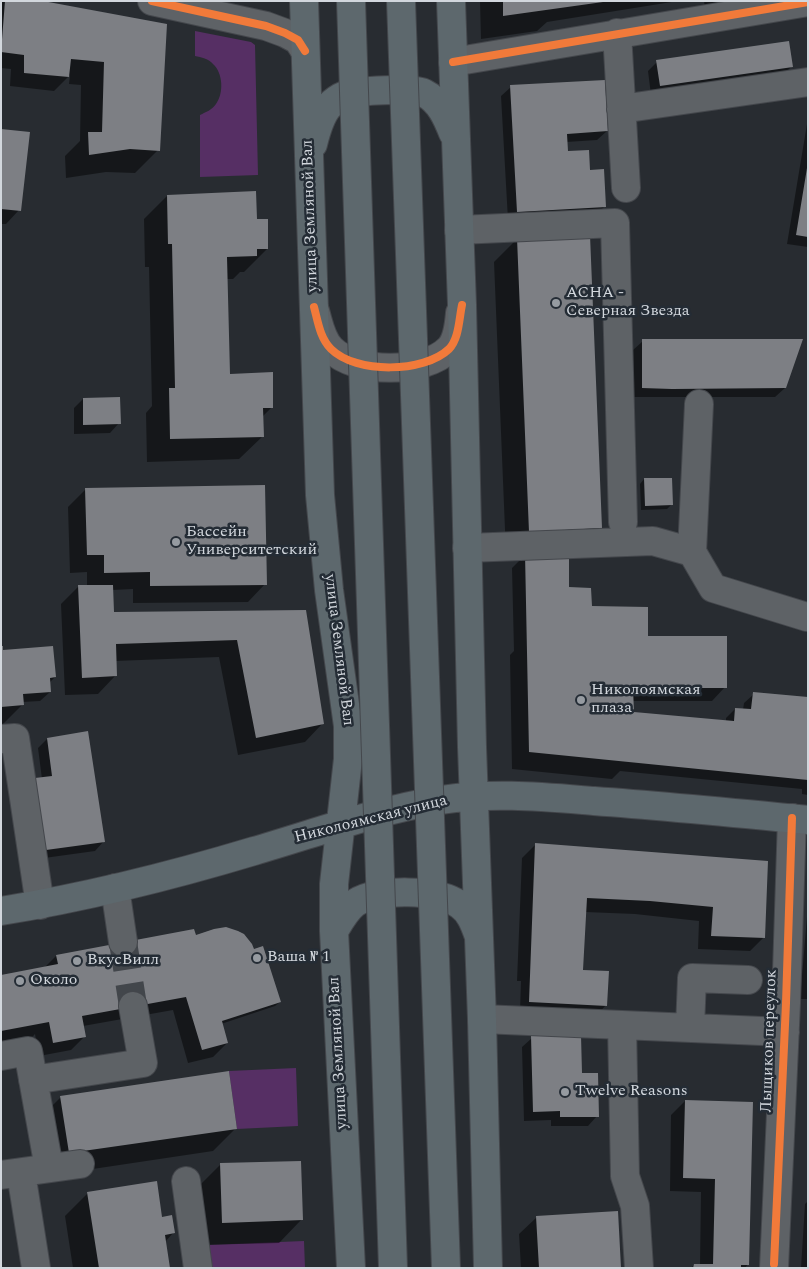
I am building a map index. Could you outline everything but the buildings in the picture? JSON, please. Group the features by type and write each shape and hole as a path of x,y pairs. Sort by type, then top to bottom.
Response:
{"main road":[{"name":"улица Земляной Вал","path":"304,1 320,495 329,590 348,726 348,759 334,884 334,931 351,1268"},
{"name":"улица Земляной Вал","path":"351,1 393,1268"},
{"path":"401,1 446,1268"},
{"path":"451,1 462,305 488,1268"},
{"path":"309,156 319,123 328,106 343,95 358,92 408,91 424,93 434,100 445,114 456,142"},
{"name":"Николоямская улица","path":"1,912 169,876 341,825 441,800 474,797 534,796 800,819"},
{"path":"334,931 344,914 356,902 376,895 410,893 438,895 460,904 471,917 478,934"}],"street":[{"path":"152,1 191,6 266,26 298,40 305,51"},
{"path":"452,62 617,33 711,9 808,2"},
{"path":"617,33 626,188"},
{"path":"621,109 808,82"},
{"path":"459,230 615,223 623,522"},
{"path":"314,307 322,336 331,349 347,360 372,367 412,366 435,359 450,348 457,333 462,305"},
{"path":"699,404 692,552 714,588 807,617"},
{"path":"468,548 653,541 692,552"},
{"path":"1,739 15,738 40,905"},
{"name":"Лыщиков переулок","path":"774,1266 784,1032 797,1004 800,819"},
{"path":"115,888 123,942"},
{"path":"690,1028 692,978 748,980"},
{"path":"33,1080 143,1063 134,1006"},
{"path":"482,1019 784,1032"},
{"path":"622,1025 625,1176 635,1206 638,1268"},
{"path":"1,1056 28,1051 49,1168"},
{"path":"36,1268 11,1174 80,1164"},
{"path":"186,1181 198,1268"}],"shaded area":[{"path":"195,31 251,42 255,45 258,175 200,177 200,115 216,104 219,99 221,83 219,72 213,64 195,56"},
{"path":"296,1068 298,1126 237,1129 229,1071"},
{"path":"304,1241 305,1268 210,1268 207,1245"}],"tunnel":[{"path":"123,942 133,1006"}],"cycle path":[{"path":"152,1 266,26 298,40 305,51"},
{"path":"453,62 808,2"},
{"path":"314,307 322,335 331,349 342,357 356,363 390,367 424,363 438,357 449,349 457,334 462,305"},
{"path":"774,1264 792,818"}],"place":[{"name":"АСНА - Северная Звезда","path":"556,303"},
{"name":"Бассейн Университетский","path":"176,542"},
{"name":"Николоямская плаза","path":"581,700"},
{"name":"Ваша № 1","path":"257,958"},
{"name":"ВкусВилл","path":"77,961"},
{"name":"Около","path":"20,981"},
{"name":"Twelve Reasons","path":"565,1092"}]}
